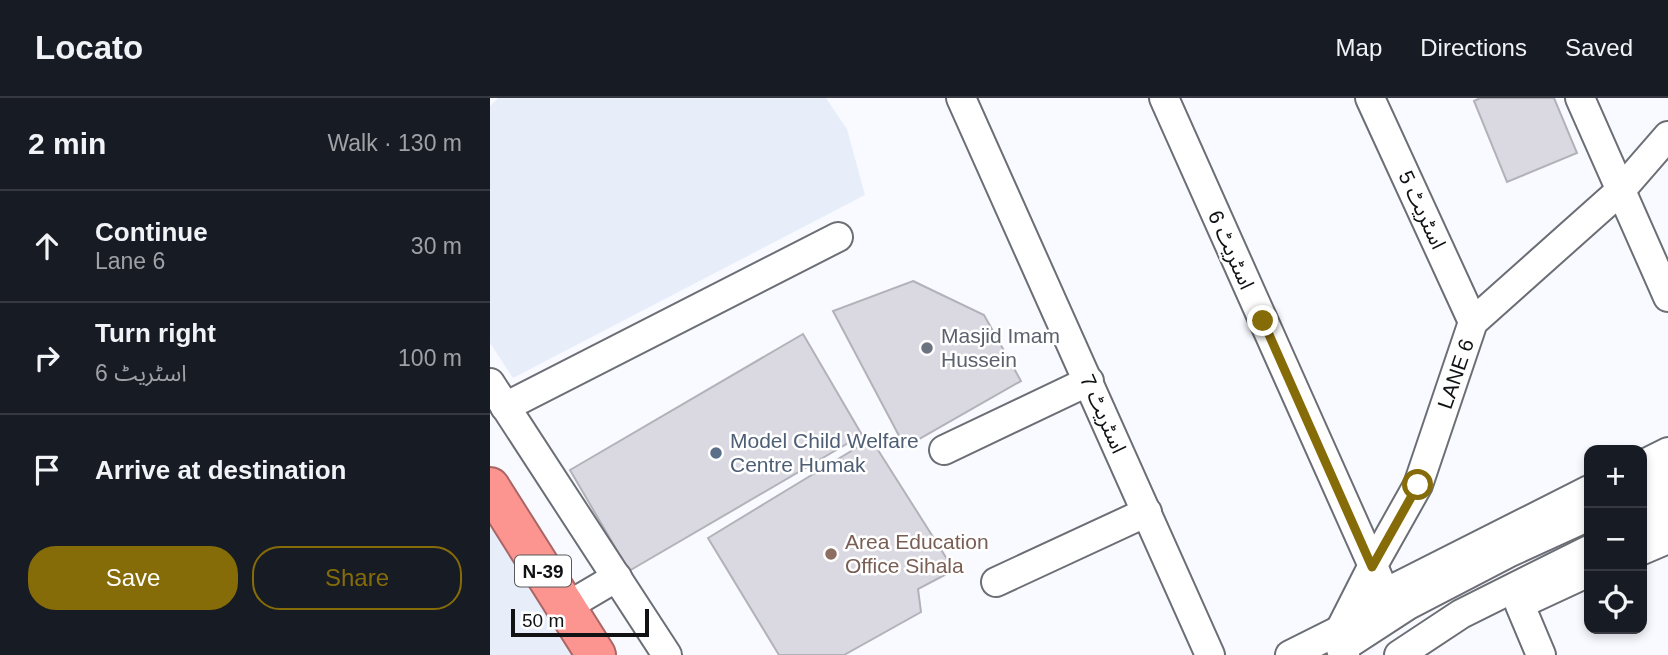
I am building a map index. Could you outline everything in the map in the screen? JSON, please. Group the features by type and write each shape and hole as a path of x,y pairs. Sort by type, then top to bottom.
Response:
{"highway":[{"name":"N-39","path":"490,487 596,655"}],"street":[{"name":"اسٹریٹ 7","path":"961,98 1210,655"},
{"name":"اسٹریٹ 6","path":"1164,98 1385,593"},
{"name":"اسٹریٹ 5","path":"1370,98 1473,322"},
{"path":"1580,98 1668,297"},
{"name":"LANE 6","path":"1339,647 1372,567 1418,485 1473,322 1621,191 1668,136"},
{"path":"505,407 838,237"},
{"path":"944,450 1089,382"},
{"path":"490,383 667,655"},
{"path":"1647,462 1668,452"},
{"path":"1647,490 1668,481"},
{"path":"1339,647 1385,593 1584,493"},
{"path":"1647,520 1668,510"},
{"path":"996,582 1147,512"},
{"path":"1290,655 1339,647 1408,605 1508,553 1584,518"},
{"path":"1647,548 1668,539"},
{"path":"1399,655 1461,614 1584,552"},
{"path":"1429,655 1520,605 1584,574"},
{"path":"566,607 617,577"},
{"path":"1520,605 1541,655"}],"shaded area":[{"path":"498,98 826,98 847,129 865,195 513,378 490,343 490,106"},
{"path":"490,477 603,655 490,655"}],"building":[{"path":"1480,98 1554,98 1577,153 1507,182 1474,101"},
{"name":"Masjid Imam Hussein","path":"913,281 984,315 1021,381 905,447 833,311"},
{"name":"Model Child Welfare Centre Humak","path":"803,334 862,435 629,571 570,470"},
{"name":"Area Education Office Sihala","path":"871,439 954,570 918,589 921,612 844,655 779,655 708,538"}],"place":[{"name":"Masjid Imam Hussein","path":"927,348"},
{"name":"Model Child Welfare Centre Humak","path":"716,453"},
{"name":"Area Education Office Sihala","path":"831,554"}],"route":[{"path":"1263,321 1372,567 1418,485"}]}
